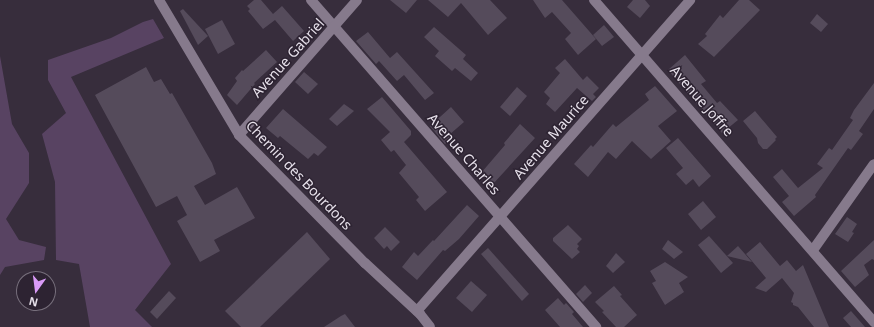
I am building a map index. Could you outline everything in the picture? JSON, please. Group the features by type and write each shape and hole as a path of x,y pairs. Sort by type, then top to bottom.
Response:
{"street":[{"name":"Chemin des Bourdons","path":"159,0 238,135 365,263 417,310 430,327"},
{"name":"Avenue Charles","path":"311,0 501,216 596,327"},
{"name":"Avenue Gabriel","path":"238,135 357,0"},
{"name":"Avenue Joffre","path":"594,0 813,250 874,322"},
{"name":"Avenue Maurice","path":"417,310 690,0"},
{"path":"813,250 874,164"}],"shaded area":[{"path":"153,19 164,38 71,77 171,264 135,310 152,327 90,327 79,264 56,260 55,182 42,134 66,113 48,80 48,60 111,38 143,22"},
{"path":"0,56 12,124 29,153 29,183 6,219 19,240 46,247 44,260 5,267 0,275"}],"building":[{"path":"254,0 261,0 273,14 282,6 304,31 293,41 275,20 263,29 248,11 250,9 247,6"},
{"path":"390,0 417,0 406,13"},
{"path":"428,0 490,0 507,18 488,35 461,3 448,17"},
{"path":"533,0 562,0 596,39 578,55 565,39 571,33 552,12 545,18"},
{"path":"633,0 645,0 650,6 640,18 627,7"},
{"path":"739,0 749,0 760,10 714,57 698,44 707,36 705,34 720,15 723,18"},
{"path":"183,9 208,36 198,45 180,11"},
{"path":"817,14 828,24 821,32 810,23"},
{"path":"222,20 235,44 218,54 205,29"},
{"path":"604,25 614,37 602,46 593,35"},
{"path":"434,27 466,55 463,59 478,73 471,81 455,68 452,71 435,56 439,51 424,37"},
{"path":"368,32 390,58 397,52 434,93 425,100 404,75 397,81 379,61 376,64 356,41"},
{"path":"266,50 277,62 254,83 255,84 237,105 227,95 237,81 235,78 242,70 243,71"},
{"path":"685,55 706,81 701,84 717,103 720,101 738,120 722,133 668,70"},
{"path":"565,59 583,80 587,76 599,88 593,94 596,97 592,101 577,88 555,112 546,104 550,98 544,92 560,73 555,68"},
{"path":"146,67 154,82 161,79 170,94 172,93 212,163 216,174 194,186 205,205 237,187 255,218 214,240 220,251 200,262 177,221 187,215 177,196 156,207 95,95"},
{"path":"304,72 318,84 308,94 295,82"},
{"path":"874,83 874,109 859,131 863,134 851,150 848,148 815,195 816,197 794,216 782,202 789,196 773,177 782,169 798,188 823,168 817,164 829,148 832,150 853,120 850,118 854,110"},
{"path":"655,86 677,111 658,126 671,141 651,159 632,141 616,159 608,152 588,177 574,164 591,145 593,147 613,124 616,127 649,100 645,94"},
{"path":"517,87 527,96 510,116 500,107"},
{"path":"382,97 411,131 411,135 404,142 447,192 425,211 416,200 419,197 399,173 406,165 394,150 391,152 381,140 390,132 367,109"},
{"path":"344,104 354,111 337,126 329,119"},
{"path":"451,107 464,122 449,135 452,138 445,144 430,126"},
{"path":"283,109 327,147 318,156 314,153 308,159 280,136 278,138 266,128"},
{"path":"755,111 777,137 767,149 763,149 758,143 757,138 743,121"},
{"path":"520,124 535,138 493,184 481,173 505,145 504,143"},
{"path":"678,138 711,176 699,187 693,179 686,185 676,174 683,168 666,148"},
{"path":"703,201 716,217 701,230 688,214"},
{"path":"467,205 479,216 459,239 445,251 443,250 417,280 402,267 414,252 418,256 433,240 434,241"},
{"path":"847,217 857,224 852,232 854,233 848,242 835,234"},
{"path":"568,225 582,239 577,244 579,246 577,249 580,252 572,259 553,241 553,238"},
{"path":"385,227 400,242 391,251 387,246 384,249 374,238"},
{"path":"307,232 330,259 260,327 241,327 225,311"},
{"path":"709,236 733,263 721,273 698,245"},
{"path":"668,240 683,252 674,259 662,249"},
{"path":"874,240 874,260 872,259 864,265 869,275 855,287 841,271"},
{"path":"760,242 780,266 787,260 796,271 803,265 829,327 814,327 798,307 793,305 791,302 794,293 782,278 766,292 755,288 766,278 746,254"},
{"path":"738,246 752,262 727,256"},
{"path":"488,248 529,294 522,301 481,254"},
{"path":"616,253 625,262 613,273 606,266"},
{"path":"665,262 688,277 679,283 684,292 665,305 652,283 656,281 650,271"},
{"path":"471,281 487,295 472,312 456,298"},
{"path":"585,285 592,293 583,302 576,294"},
{"path":"614,286 622,295 620,296 637,315 624,327 616,327 595,302"},
{"path":"169,291 176,298 157,319 150,312"},
{"path":"558,298 564,305 566,303 574,312 572,314 583,327 560,327 545,310"},
{"path":"851,311 865,327 851,327 843,318"},
{"path":"345,314 355,327 324,327 341,316"}]}
